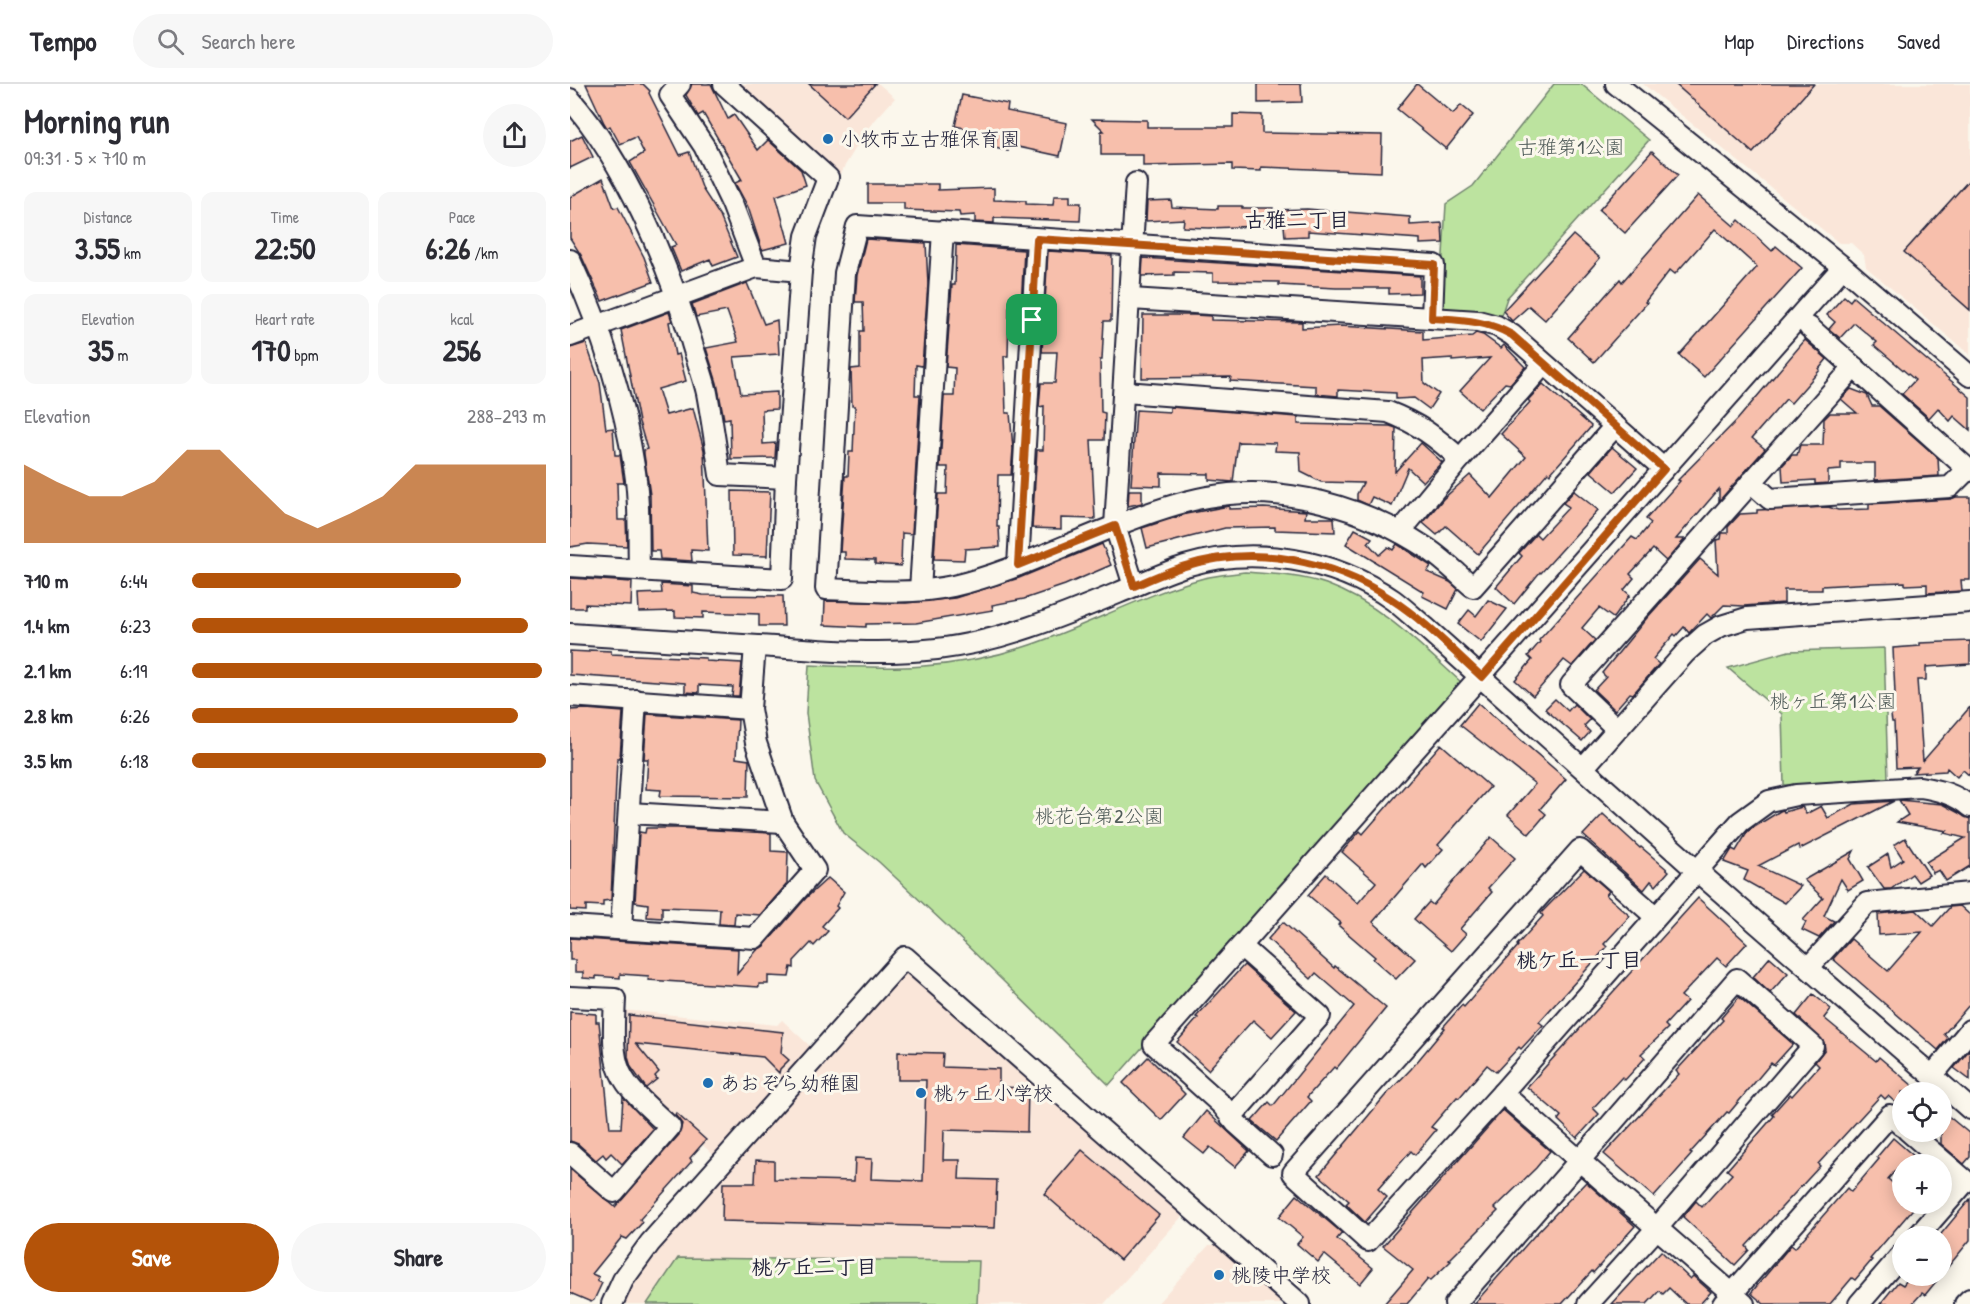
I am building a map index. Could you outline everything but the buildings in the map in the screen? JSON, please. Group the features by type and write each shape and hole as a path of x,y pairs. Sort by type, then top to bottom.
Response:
{"street":[{"path":"680,84 670,94 709,156 732,204 756,267"},
{"path":"570,566 782,579 786,478 801,271 806,236 828,178 724,84"},
{"path":"1616,84 1843,267 1970,376"},
{"path":"570,99 582,113 621,176 652,236 677,296 707,391 720,475 786,478"},
{"path":"1134,586 1115,526 1137,183"},
{"path":"1432,318 1434,265 857,226 845,273 826,589 892,592 952,586 1018,565 1176,504 1209,497 1246,494 1283,495 1318,501 1353,511 1400,532 1429,550 1473,587 1615,426"},
{"path":"921,590 943,231"},
{"path":"1018,565 1037,239"},
{"path":"570,261 597,326 615,382 636,474 639,569"},
{"path":"570,336 756,267 801,271"},
{"path":"1272,1155 1231,1117 1222,1105 1154,1044 1482,677 1843,267"},
{"path":"1131,299 1478,321 1497,326 1512,335 1664,469"},
{"path":"1750,482 1770,499 1950,487 1969,470 1809,327"},
{"path":"1400,532 1460,459 1544,364"},
{"path":"1617,729 1571,685 1854,367"},
{"path":"1125,392 1388,412 1413,421 1433,434 1460,459"},
{"path":"570,634 755,646 897,652 981,642 1186,565 1236,557 1271,557 1318,565 1352,577 1393,600 1584,767 1696,870 1970,1109"},
{"path":"1584,767 1686,653 1705,635 1721,626 1747,618 1970,602"},
{"path":"570,926 755,938 815,870 783,822 756,743 750,709 755,646"},
{"path":"570,696 750,709"},
{"path":"621,928 636,700"},
{"path":"1656,917 1580,849 1293,1173 1368,1241 1503,1093 1740,822 1769,801 1796,795 1920,787 1968,800"},
{"path":"628,813 783,822"},
{"path":"1809,967 1867,903 1970,893"},
{"path":"1231,1117 1320,1016 1242,947"},
{"path":"612,1304 623,1280 650,1243 905,957 1300,1304"},
{"path":"1455,1304 1737,980 1813,1046 1658,1227 1588,1304"},
{"path":"570,997 615,999 613,1039 615,1059 621,1078 633,1094 670,1127 614,1192 570,1153"},
{"path":"1932,1076 1970,1030"},
{"path":"1503,1093 1658,1227 1733,1300 1890,1115 1892,1117"},
{"path":"1921,1142 1966,1181 1927,1226"},
{"path":"1859,1304 1892,1266"},
{"path":"1965,1304 1970,1299"}],"shaded area":[{"name":"小牧市立古雅保育園","path":"737,84 879,84 895,98 868,128 838,177"},
{"path":"1643,84 1970,84 1970,355 1866,267 1864,255 1851,243 1839,243"},
{"name":"桃ヶ丘小学校","path":"901,972 911,972 1185,1213 1104,1304 620,1304 649,1257"},
{"name":"あおぞら幼稚園","path":"622,1010 777,1025 782,1020 812,1048 716,1157 640,1089 624,1063"},
{"name":"桃陵中学校","path":"1209,1245 1221,1245 1288,1304 1157,1304"}],"green space":[{"name":"古雅第1公園","path":"1554,84 1581,84 1649,140 1507,298 1500,319 1445,311 1440,305 1446,204 1473,186"},
{"name":"桃花台第2公園","path":"1245,572 1286,575 1326,584 1346,592 1399,627 1462,683 1459,691 1109,1085 945,924 879,862 843,833 815,781 806,713 809,665 894,667 974,660 1030,645 1182,585 1209,577"},
{"name":"桃ヶ丘第1公園","path":"1884,648 1888,779 1784,785 1782,714 1728,668 1789,651"},
{"path":"678,1258 979,1261 977,1304 647,1304"}],"place":[{"name":"小牧市立古雅保育園","path":"828,139"},
{"name":"あおぞら幼稚園","path":"708,1083"},
{"name":"桃ヶ丘小学校","path":"921,1093"},
{"name":"桃陵中学校","path":"1219,1275"}],"district":[{"name":"古雅二丁目","path":"1297,220"},
{"name":"桃ケ丘一丁目","path":"1579,960"},
{"name":"桃ケ丘二丁目","path":"814,1267"}],"route":[{"path":"1037,239 1434,265 1432,318 1478,321 1497,326 1512,335 1664,469 1482,677 1393,600 1352,577 1318,565 1271,557 1236,557 1186,565 1134,586 1115,526 1018,565 1032,320 1037,239"}]}
